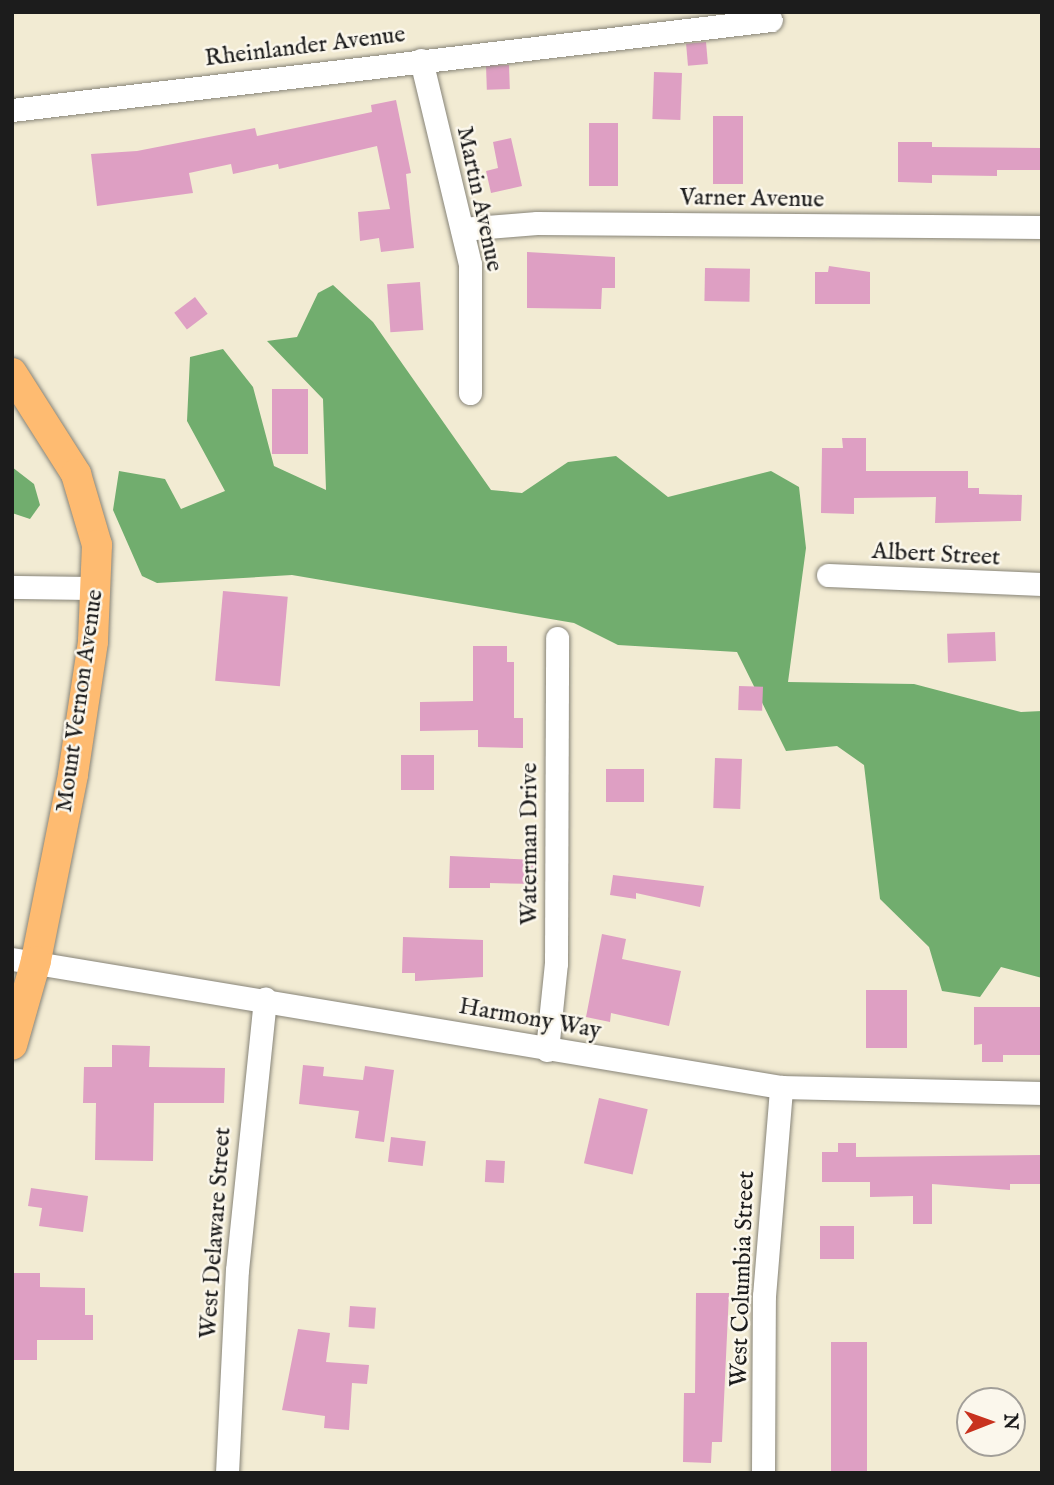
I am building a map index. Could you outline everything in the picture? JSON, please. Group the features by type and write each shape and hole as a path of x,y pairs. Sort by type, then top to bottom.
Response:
{"main road":[{"name":"Mount Vernon Avenue","path":"12,373 75,474 97,545 96,588 73,775 24,960 12,1045"}],"street":[{"name":"Rheinlander Avenue","path":"12,110 771,20"},
{"name":"Martin Avenue","path":"421,60 470,264 470,393"},
{"name":"Varner Avenue","path":"462,229 537,223 1042,227"},
{"name":"Albert Street","path":"828,575 1042,584"},
{"path":"12,587 96,588"},
{"name":"Waterman Drive","path":"547,1050 556,950 557,638"},
{"name":"Harmony Way","path":"24,960 265,998 547,1050 781,1087 1042,1093"},
{"name":"West Delaware Street","path":"227,1473 237,1270 265,998"},
{"name":"West Columbia Street","path":"763,1473 764,1296 781,1087"}],"green space":[{"path":"333,285 373,322 491,490 522,493 568,462 616,456 668,497 771,471 799,487 806,548 788,682 914,684 1021,712 1042,711 1042,978 1001,967 980,997 942,991 929,947 880,899 864,765 837,746 786,751 737,652 618,645 574,623 292,575 157,583 142,576 113,510 119,471 165,479 181,509 225,491 187,421 190,357 223,349 253,387 274,466 326,490 323,399 267,341 297,337 318,293"},
{"path":"12,467 34,484 40,505 30,519 12,513"}],"building":[{"path":"706,42 708,64 688,66 686,44"},
{"path":"509,65 510,89 487,90 486,66"},
{"path":"654,72 682,73 680,120 652,119"},
{"path":"396,100 411,173 406,174 414,248 381,252 379,238 360,241 358,212 390,209 377,146 279,169 278,164 233,174 231,164 189,173 193,193 97,206 91,154 137,151 255,128 257,136 372,112 371,105"},
{"path":"713,116 743,116 743,184 713,184"},
{"path":"589,123 618,123 618,186 589,186"},
{"path":"511,138 522,186 491,193 486,171 498,168 493,142"},
{"path":"898,142 932,142 932,147 1042,148 1042,170 997,170 997,176 932,175 932,183 898,182"},
{"path":"527,252 615,257 615,288 602,288 601,309 527,308"},
{"path":"829,266 870,272 870,304 815,304 815,272 828,272"},
{"path":"705,268 750,269 749,302 704,301"},
{"path":"420,282 423,330 390,332 387,284"},
{"path":"195,297 208,314 187,329 174,313"},
{"path":"272,389 308,389 308,454 272,454"},
{"path":"842,438 866,438 866,471 968,471 968,488 979,488 979,494 1022,495 1021,521 935,523 936,497 854,498 854,514 821,513 822,448 843,448"},
{"path":"223,591 288,597 280,686 215,681"},
{"path":"995,632 996,661 948,663 947,634"},
{"path":"473,646 507,646 507,662 514,662 514,718 523,718 523,748 478,747 478,730 420,731 420,702 473,701"},
{"path":"739,686 763,687 762,711 738,710"},
{"path":"401,755 434,755 434,790 401,790"},
{"path":"715,758 742,759 740,809 713,808"},
{"path":"606,769 644,769 644,802 606,802"},
{"path":"450,856 538,860 538,884 490,883 490,888 449,888"},
{"path":"613,875 704,886 700,907 636,893 636,899 610,895"},
{"path":"602,934 626,939 622,959 681,971 669,1026 611,1013 610,1022 586,1017"},
{"path":"403,937 483,940 483,977 415,981 415,973 402,973"},
{"path":"866,990 907,990 907,1048 866,1048"},
{"path":"974,1007 1042,1007 1042,1055 1003,1055 1003,1062 982,1062 982,1044 974,1045"},
{"path":"112,1045 150,1046 149,1067 225,1068 224,1103 154,1103 153,1161 95,1160 96,1103 83,1103 84,1067 112,1067"},
{"path":"303,1065 324,1067 323,1076 363,1080 365,1066 394,1070 384,1142 355,1138 359,1111 299,1104"},
{"path":"599,1098 648,1109 633,1175 584,1163"},
{"path":"391,1137 426,1141 423,1166 388,1162"},
{"path":"838,1143 856,1143 856,1157 1042,1155 1042,1184 1010,1184 1010,1190 932,1184 932,1224 913,1224 913,1196 870,1197 870,1182 822,1182 822,1152 838,1152"},
{"path":"486,1160 505,1161 504,1183 485,1182"},
{"path":"31,1188 88,1196 83,1232 39,1226 42,1208 28,1206"},
{"path":"820,1226 854,1226 854,1259 820,1259"},
{"path":"12,1273 40,1273 40,1287 85,1288 85,1315 93,1315 93,1340 37,1340 37,1360 12,1360"},
{"path":"696,1293 729,1293 722,1442 712,1442 711,1463 683,1462 684,1393 695,1393"},
{"path":"350,1306 376,1308 374,1329 349,1327"},
{"path":"298,1329 330,1333 326,1362 369,1365 367,1384 352,1383 349,1430 324,1428 325,1416 282,1410"},
{"path":"831,1342 867,1342 867,1473 831,1473"}]}
